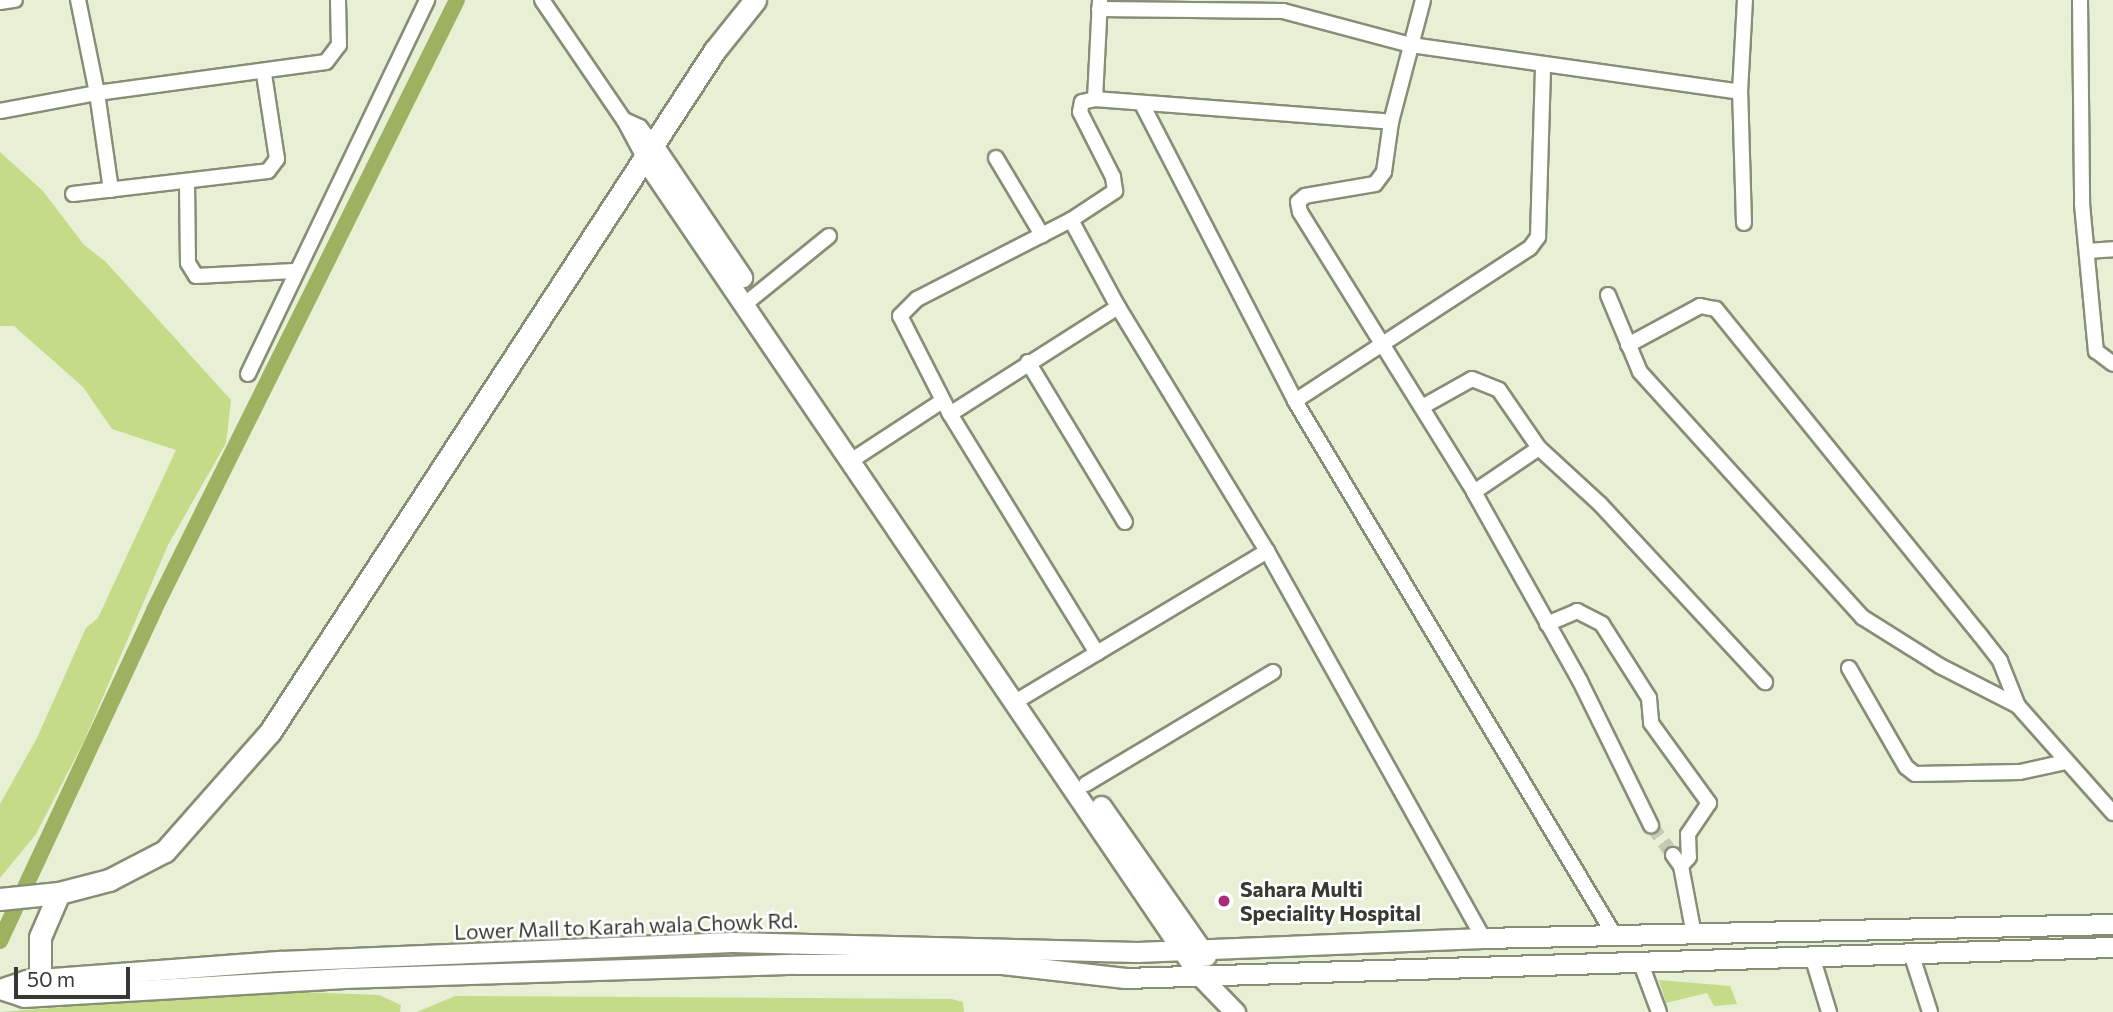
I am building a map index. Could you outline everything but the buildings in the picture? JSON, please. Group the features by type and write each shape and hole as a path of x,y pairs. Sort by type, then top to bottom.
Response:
{"main road":[{"path":"9,898 53,894 109,880 165,851 270,732 650,155 715,50 755,0"},
{"path":"650,155 1192,949"},
{"path":"1020,699 1086,784 1208,975 1212,994 1228,1005"},
{"path":"40,979 40,937 53,894"},
{"name":"Lower Mall to Karah wala Chowk Rd.","path":"0,989 40,979 281,961 786,943 1070,952 1483,938 2113,923"},
{"path":"1567,936 1570,963"},
{"path":"786,943 787,964"},
{"path":"0,989 24,997 343,978 787,964 1002,964 1125,978 2113,947"}],"street":[{"path":"0,2 15,0"},
{"path":"78,0 97,93 111,190"},
{"path":"0,111 97,93 264,74 331,60 339,45 338,0"},
{"path":"248,374 294,271 427,0"},
{"path":"542,0 650,155"},
{"path":"1423,0 1391,122 1384,172 1375,184 1305,196 1298,202 1300,212 1474,492 1547,624 1651,825"},
{"path":"1744,223 1740,92 1745,0"},
{"path":"2080,0 2087,251 2096,351 2113,364"},
{"path":"1095,99 1099,4 1283,11 1411,45 1740,92"},
{"path":"1295,401 1530,248 1538,237 1543,64"},
{"path":"73,194 187,182 274,167 277,159 264,74"},
{"path":"1097,653 942,401 900,316 917,299 1042,235 1115,191 1113,177 1080,112 1082,102 1095,99 1391,122"},
{"path":"1142,104 1295,401 1615,936"},
{"path":"996,158 1042,235"},
{"path":"187,182 188,263 196,276 294,271"},
{"path":"1071,219 1118,307 1267,551 1483,938"},
{"path":"750,300 829,236"},
{"path":"2087,251 2113,249"},
{"path":"1608,295 1640,372 1862,617 1940,666 2018,706"},
{"path":"1628,345 1700,306 1716,309 2000,661 2018,706 2113,813"},
{"path":"950,414 1118,307"},
{"path":"1028,362 1125,522"},
{"path":"1422,407 1458,384 1472,379 1488,383 1499,390 1539,447 1600,504 1765,682"},
{"path":"857,456 942,401"},
{"path":"1474,492 1539,447"},
{"path":"1020,699 1267,551"},
{"path":"1547,624 1577,611 1602,624 1649,698 1651,723 1709,803 1688,834 1689,857 1677,861 1694,935"},
{"path":"1849,668 1906,767 1915,774 2020,772 2065,762"},
{"path":"1086,784 1273,672"},
{"path":"1911,953 1930,1012"},
{"path":"1812,956 1829,1012"},
{"path":"1640,961 1659,1012"}],"green space":[{"path":"0,152 43,191 84,245 105,261 231,400 226,443 168,545 84,741 36,834 0,878 0,804 37,738 86,628 98,618 176,450 112,429 83,387 14,326 0,326"},
{"path":"1659,980 1730,986 1737,1004 1714,1006 1707,993 1666,1003"},
{"path":"274,991 379,995 401,1005 400,1012 0,1012"},
{"path":"455,996 951,999 963,1002 964,1012 417,1012"}],"waterway":[{"path":"0,941 154,610 457,0"}],"tunnel":[{"path":"1651,825 1673,855"}],"place":[{"name":"Sahara Multi Speciality Hospital","path":"1224,901"}]}
